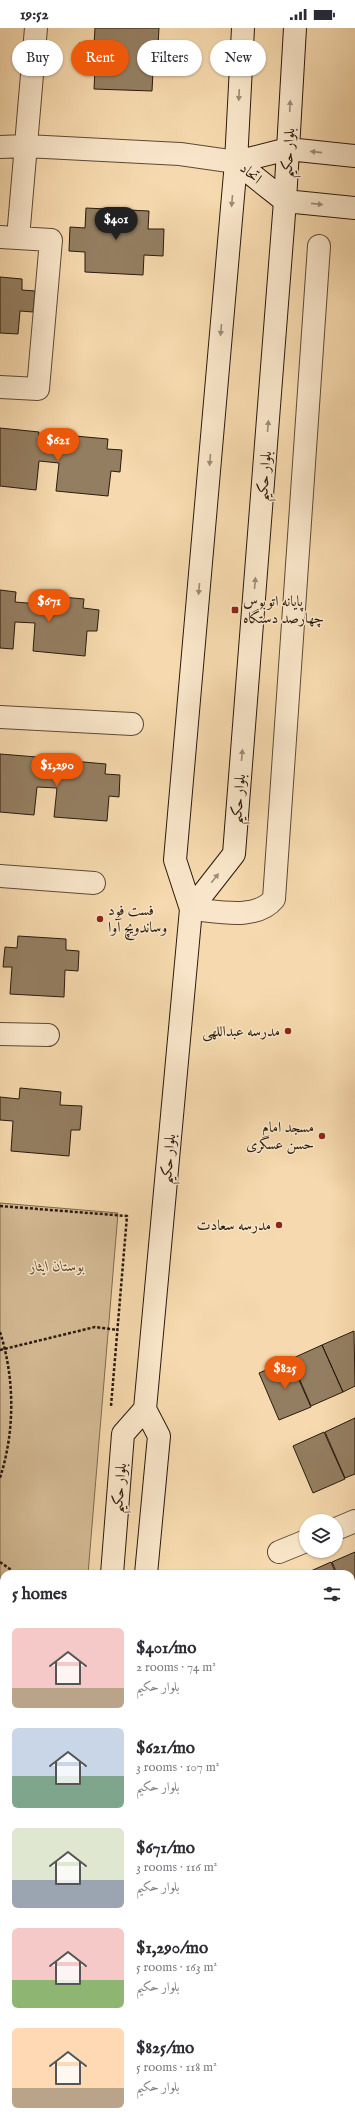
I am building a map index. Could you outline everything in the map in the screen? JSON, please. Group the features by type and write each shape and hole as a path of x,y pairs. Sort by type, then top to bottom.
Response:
{"street":[{"path":"0,387 38,389 51,240 9,238 26,146 36,28"},
{"name":"بلوار حکیم","path":"112,1570 123,1434 145,1409 191,909 175,860 236,162 243,28"},
{"name":"بلوار حکیم","path":"191,909 234,854 285,201 295,28"},
{"path":"0,147 26,146 180,154 236,162"},
{"name":"اتحاد","path":"236,162 288,149 355,156"},
{"name":"اتحاد","path":"236,162 285,201"},
{"path":"285,201 355,208"},
{"path":"191,909 246,913 260,910 269,905 274,899 318,246"},
{"path":"0,717 132,724"},
{"path":"0,876 94,883"},
{"path":"0,1034 48,1035"},
{"path":"145,1409 159,1436 146,1570"},
{"path":"343,1525 355,1521"},
{"path":"279,1552 299,1544"}],"path":[{"path":"0,1206 127,1216 118,1330 95,1327 0,1350"},
{"path":"0,1332 10,1374 12,1404 0,1478"},
{"path":"0,1562 11,1570"}],"green space":[{"name":"بوستان ایثار","path":"0,1203 118,1213 88,1570 0,1570"}],"building":[{"path":"95,28 159,28 158,40 137,40 137,76 153,76 152,91 94,89 95,76 129,76 129,40 94,40"},
{"path":"86,208 149,211 148,229 164,229 163,256 144,255 143,275 85,272 85,252 69,251 70,227 85,228"},
{"path":"0,277 22,279 22,290 35,291 33,312 20,311 18,334 0,333"},
{"path":"0,428 39,432 38,442 63,444 64,435 108,439 107,449 122,450 120,472 111,471 108,496 56,491 59,463 39,461 36,490 0,486"},
{"path":"0,590 16,592 15,602 39,604 40,595 84,599 83,608 99,610 97,631 87,631 85,656 33,651 35,623 15,622 13,649 0,648"},
{"path":"0,754 37,757 36,767 61,769 61,760 106,764 105,774 120,775 119,797 109,796 107,821 54,817 57,788 37,787 34,815 0,812"},
{"path":"18,936 66,939 66,950 79,951 78,971 65,970 64,997 10,994 12,967 3,967 5,947 17,948"},
{"path":"20,1088 61,1092 60,1105 82,1106 80,1130 71,1130 69,1156 11,1151 13,1121 0,1120 0,1097 19,1099"},
{"path":"354,1331 355,1386 343,1392 322,1345"},
{"path":"322,1345 343,1392 311,1406 291,1359"},
{"path":"290,1360 311,1407 279,1420 259,1373"},
{"path":"355,1418 355,1474 345,1478 325,1432"},
{"path":"324,1432 345,1479 313,1493 293,1446"},
{"path":"355,1552 355,1570 335,1570 332,1562"},
{"path":"331,1562 334,1570 313,1570"}],"place":[{"name":"پایانه اتوبوس چهارصد دستگاه","path":"235,610"},
{"name":"فست فود وساندویچ آوا","path":"100,919"},
{"name":"مدرسه عبداللهی","path":"288,1031"},
{"name":"مسجد امام حسن عسگری","path":"322,1136"},
{"name":"مدرسه سعادت","path":"279,1225"}]}
